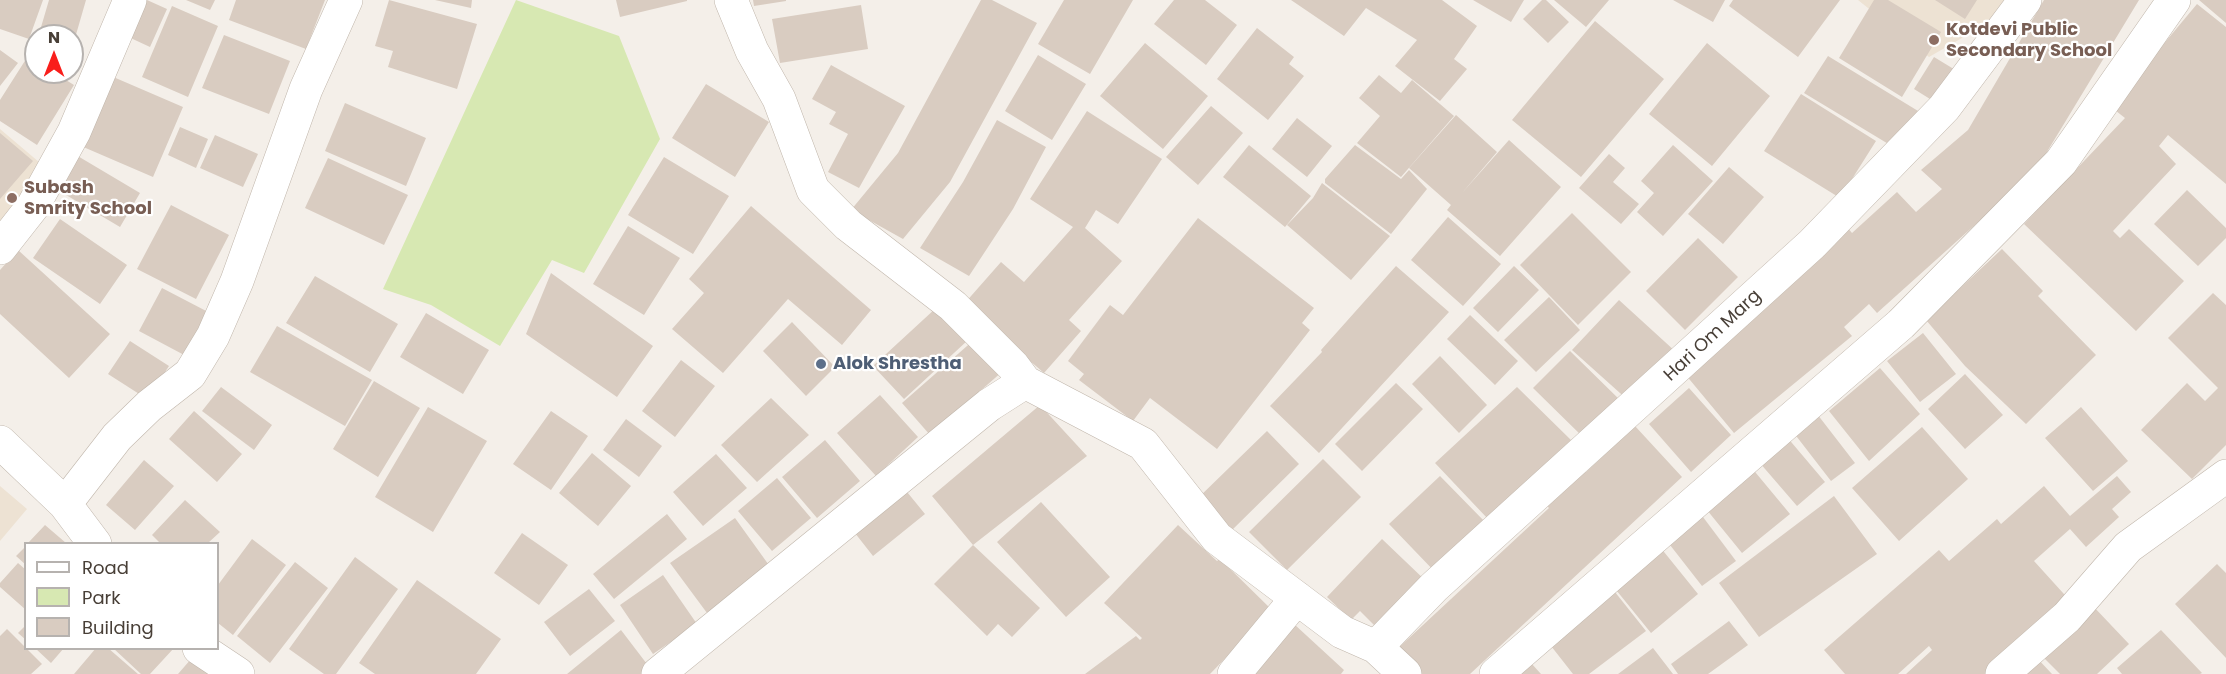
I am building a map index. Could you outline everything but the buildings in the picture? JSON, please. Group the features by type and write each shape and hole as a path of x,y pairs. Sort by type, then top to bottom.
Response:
{"street":[{"path":"0,248 33,206 74,132 130,0"},
{"path":"65,504 117,437 149,406 190,374 213,336 237,281 306,88 346,0"},
{"path":"731,0 752,51 779,99 813,190 848,225 953,306 1014,366 1025,382 1143,444 1217,538 1342,632 1376,647 1405,674"},
{"name":"Hari Om Marg","path":"1376,647 1434,587 1812,244 1944,108 2025,0"},
{"path":"1496,674 1901,324 2061,162 2174,0"},
{"path":"658,674 989,405 1025,382"},
{"path":"0,442 65,504 94,542"},
{"path":"2002,674 2067,617 2127,547 2226,476"},
{"path":"1234,674 1297,598"},
{"path":"202,650 238,674"}],"shaded area":[{"name":"Kotdevi Public Secondary School","path":"1858,0 2004,0 1988,23 1929,57"},
{"name":"Subash Smrity School","path":"0,129 46,168 0,228"},
{"path":"0,486 27,509 0,541"}],"green space":[{"path":"516,0 619,36 660,139 584,273 552,260 500,346 431,305 383,289"}],"place":[{"name":"Kotdevi Public Secondary School","path":"1934,40"},
{"name":"Subash Smrity School","path":"12,198"},
{"name":"Alok Shrestha","path":"821,364"}]}
